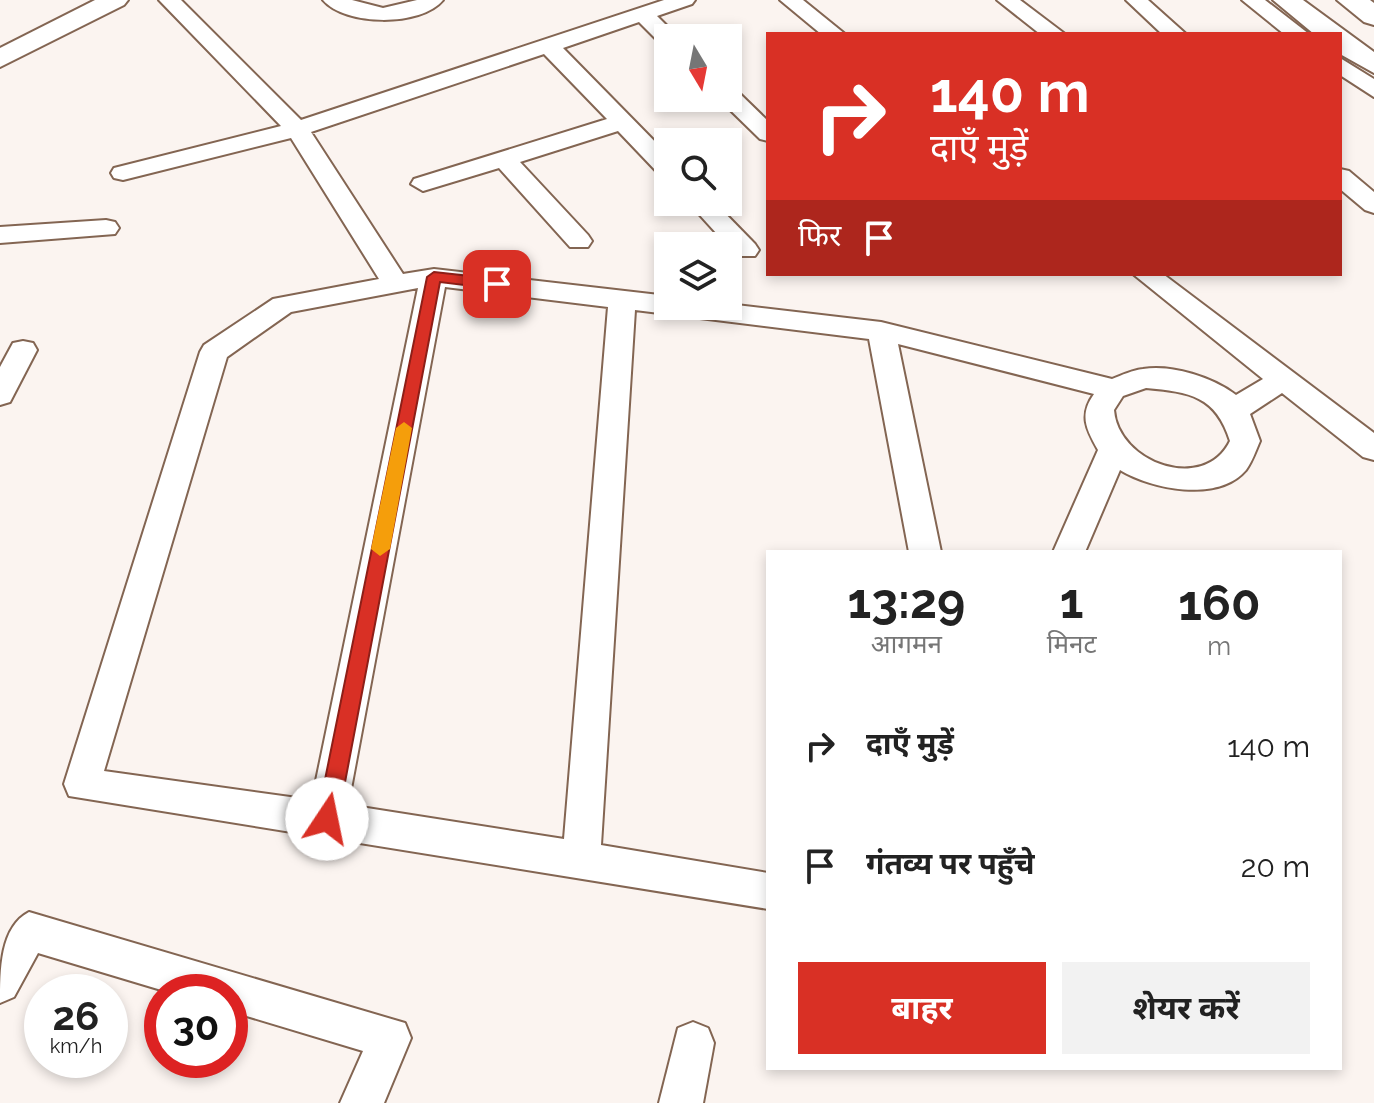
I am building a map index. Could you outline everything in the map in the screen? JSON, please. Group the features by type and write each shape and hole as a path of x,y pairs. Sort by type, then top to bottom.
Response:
{"highway":[{"path":"1351,0 1374,16"}],"street":[{"path":"0,59 115,0"},
{"path":"169,0 297,129 396,284"},
{"path":"333,0 384,16 402,15 433,0"},
{"path":"123,173 297,129 685,0"},
{"path":"790,0 831,32"},
{"path":"1007,0 1051,32"},
{"path":"1136,0 1173,32"},
{"path":"1252,0 1295,32"},
{"path":"1286,0 1328,32"},
{"path":"643,14 654,25"},
{"path":"1342,42 1374,65"},
{"path":"548,45 654,154"},
{"path":"1342,66 1374,90"},
{"path":"742,109 766,132"},
{"path":"423,184 623,122"},
{"path":"504,159 579,241"},
{"path":"1342,178 1374,205"},
{"path":"713,216 746,250"},
{"path":"0,235 106,228"},
{"path":"1149,276 1374,449"},
{"path":"327,819 434,277"},
{"path":"654,303 434,277 283,305 214,352 82,784 327,819 766,891"},
{"path":"581,860 622,300"},
{"path":"742,314 881,331 1113,389 1145,378 1182,381 1223,401 1233,411 1245,441 1234,464 1203,478 1167,477 1131,463 1113,450 1101,431 1099,409 1113,389"},
{"path":"881,331 925,550"},
{"path":"0,395 23,350"},
{"path":"1233,411 1282,380"},
{"path":"1070,550 1113,450"},
{"path":"0,983 29,931 390,1038 362,1103"},
{"path":"681,1103 693,1043"}],"slow traffic":[{"path":"380,549 404,428"}],"route":[{"path":"327,819 434,277 497,284"}]}
